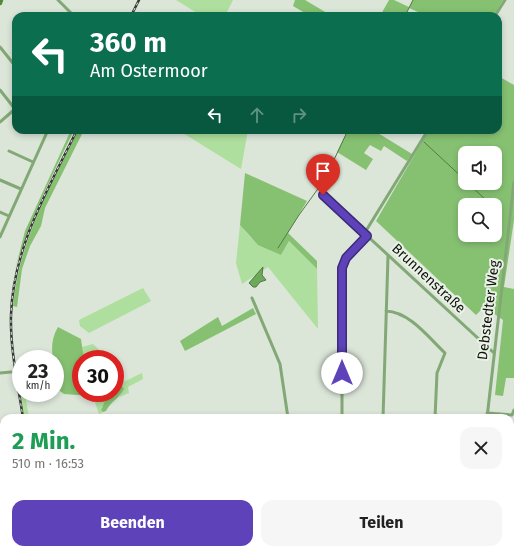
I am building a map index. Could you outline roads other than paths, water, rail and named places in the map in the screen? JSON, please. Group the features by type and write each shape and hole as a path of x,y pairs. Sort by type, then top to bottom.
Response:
{"street":[{"path":"58,0 70,12"},
{"path":"497,12 504,0"},
{"path":"0,47 12,62"},
{"path":"0,90 12,104"},
{"path":"0,122 12,111"},
{"path":"0,237 46,134"},
{"path":"342,414 342,268 346,258 366,235 426,134"},
{"path":"9,151 33,162"},
{"path":"0,180 21,189"},
{"name":"Debstedter Weg","path":"487,413 514,182"},
{"name":"Brunnenstraße","path":"323,195 494,353"},
{"path":"0,212 9,216"},
{"path":"383,414 388,256"},
{"path":"252,298 280,364 287,414"},
{"path":"386,311 406,317 445,353 437,373 435,414"},
{"path":"0,373 11,372"},
{"path":"487,413 512,414 514,410"}],"waterway":[{"path":"407,12 413,0"},
{"path":"278,248 299,215 325,179 346,134"},
{"path":"424,142 458,174"},
{"path":"475,190 484,198"}],"railway":[{"path":"133,12 139,0"},
{"path":"22,414 11,328 13,290 18,266 34,220 75,134"}]}
